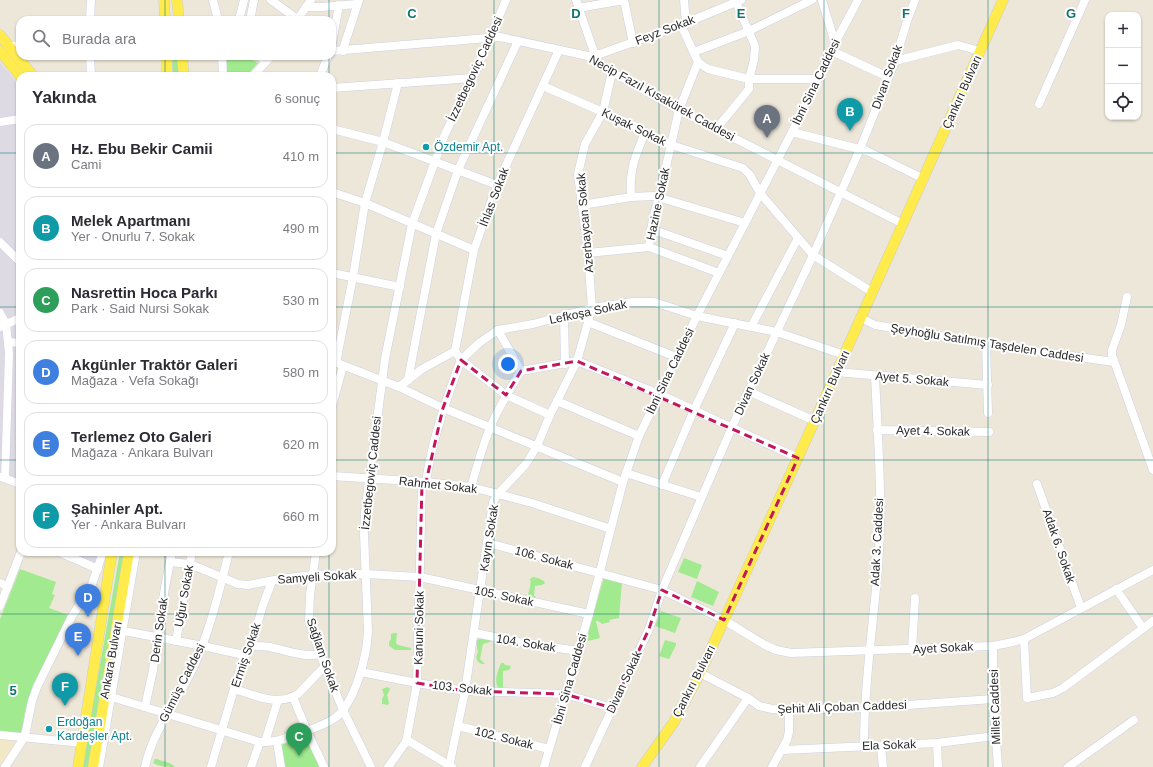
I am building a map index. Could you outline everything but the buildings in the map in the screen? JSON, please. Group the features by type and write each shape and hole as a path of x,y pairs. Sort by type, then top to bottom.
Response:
{"main road":[{"path":"164,0 165,16"},
{"path":"178,0 179,16"},
{"name":"Çankırı Bulvarı","path":"642,767 674,722 700,673 924,179 1003,0"},
{"path":"0,35 4,48 18,72"},
{"path":"4,48 16,60"},
{"path":"16,60 29,72"},
{"path":"167,60 167,72"},
{"path":"182,60 184,72"},
{"name":"Ankara Bulvarı","path":"78,767 111,556"},
{"name":"Ankara Bulvarı","path":"93,767 120,630 129,556"}],"street":[{"path":"90,16 91,0"},
{"path":"214,0 217,16"},
{"path":"240,16 244,0"},
{"path":"251,16 254,0"},
{"path":"271,0 292,16"},
{"name":"İzzetbegoviç Caddesi","path":"108,696 262,742 277,742 330,721 343,710 350,698 361,672 366,655 368,631 364,528 381,381 386,349 412,224 434,162 452,119 473,78 506,0"},
{"path":"591,56 577,4 624,0 632,43"},
{"path":"684,0 683,24 698,62 708,69 749,79 818,79"},
{"path":"694,52 749,31 812,0"},
{"path":"822,0 833,47 888,77"},
{"name":"İbni Sina Caddesi","path":"544,767 589,614 623,482 639,436 676,357 858,0"},
{"name":"Divan Sokak","path":"585,767 649,629 662,590 748,391 813,255 860,149 895,61 915,0"},
{"path":"1039,104 1085,0"},
{"path":"717,128 748,89 754,60 755,46 738,1"},
{"name":"Feyz Sokak","path":"591,56 683,24 738,1"},
{"path":"300,16 308,3 339,5 358,2 343,51"},
{"path":"336,21 339,5"},
{"name":"Necip Fazıl Kısakürek Caddesi","path":"336,51 505,38 591,56 612,72 679,110 903,224"},
{"path":"408,380 436,234 458,170 518,41"},
{"path":"4,48 16,45"},
{"path":"895,61 958,45 980,51"},
{"name":"İhlas Sokak","path":"455,351 474,250 497,185 558,50"},
{"path":"90,60 91,72"},
{"path":"222,60 223,72"},
{"path":"257,72 268,60"},
{"path":"322,72 326,60"},
{"name":"Hazine Sokak","path":"649,247 653,218 679,110 698,62"},
{"name":"Azerbaycan Sokak","path":"592,308 588,253 578,174 585,144 603,112 612,72"},
{"path":"336,88 473,78"},
{"path":"398,83 365,204 337,363 399,387 443,408 490,426 623,482"},
{"name":"Kuşak Sokak","path":"543,86 637,128 659,141 743,168 750,175 760,193 813,255 872,292"},
{"path":"0,122 16,120"},
{"path":"336,130 383,142 497,185"},
{"path":"792,132 860,149 924,179"},
{"path":"631,197 631,169 646,133"},
{"path":"336,193 365,204 474,250"},
{"path":"582,205 631,197 659,196 745,222"},
{"path":"651,229 728,256"},
{"path":"751,327 798,238"},
{"path":"0,242 16,258"},
{"path":"588,253 649,247 719,273"},
{"path":"336,274 400,287"},
{"path":"1127,297 1121,325 1112,350 1112,355 1153,470"},
{"name":"Lefkoşa Sokak","path":"460,360 498,330 533,324 592,308 633,302 654,302 697,316 776,332 844,355"},
{"name":"Kayın Sokak","path":"450,766 475,633 493,502 498,494 526,464 537,446 557,400 578,361 592,308"},
{"path":"0,314 8,342 2,477 16,482"},
{"path":"564,316 565,364"},
{"name":"Şeyhoğlu Satılmış Taşdelen Caddesi","path":"861,318 875,325 986,344 1114,362"},
{"path":"3,326 16,320"},
{"path":"588,322 676,357"},
{"path":"662,484 694,410 735,324"},
{"path":"498,330 521,371"},
{"path":"8,342 16,343"},
{"path":"986,344 988,413"},
{"path":"399,387 422,369 455,351 460,360 506,395 550,415"},
{"name":"Kanuni Sokak","path":"388,767 407,740 417,683 424,482 443,408 460,360"},
{"path":"471,487 482,447 490,426 506,395 521,371 578,361 659,394 798,458"},
{"name":"Ayet 5. Sokak","path":"836,372 988,385"},
{"name":"Adak 3. Caddesi","path":"864,746 864,708 878,567 880,506 875,376"},
{"path":"748,391 815,421"},
{"path":"557,400 639,436"},
{"name":"Ayet 4. Sokak","path":"878,430 989,432"},
{"path":"626,473 701,497"},
{"name":"Rahmet Sokak","path":"336,476 424,482 471,487 611,529"},
{"name":"Adak 6. Sokak","path":"1037,484 1081,608"},
{"name":"106. Sokak","path":"488,543 662,590"},
{"path":"0,606 4,585 19,556"},
{"path":"68,556 98,569"},
{"path":"5,767 24,737 30,707 37,686 72,616 91,587 102,556"},
{"path":"135,556 120,630 244,655"},
{"name":"Derin Sokak","path":"145,707 171,556"},
{"name":"Uğur Sokak","path":"176,641 191,556"},
{"name":"Gümüş Caddesi","path":"145,767 153,742 203,646 228,556"},
{"name":"Sağlam Sokak","path":"315,556 310,595 309,620 320,654 343,710 371,767"},
{"name":"Samyeli Sokak","path":"170,562 190,564 244,585 313,575 366,574 420,578"},
{"name":"Ayet Sokak","path":"662,590 724,620 766,645 783,652 801,654 912,650 993,646 1013,642 1024,638 1153,570"},
{"name":"105. Sokak","path":"420,578 589,614"},
{"name":"Ermiş Sokak","path":"211,767 244,655 251,646 272,581"},
{"path":"1116,589 1143,628"},
{"path":"912,650 915,598"},
{"path":"1024,638 1027,698 1053,693 1063,688 1153,621"},
{"name":"104. Sokak","path":"475,633 519,642 578,650"},
{"path":"251,646 268,647 308,655 320,654"},
{"name":"Millet Caddesi","path":"993,646 993,699 998,767"},
{"path":"234,689 278,700 293,697 298,694 325,666"},
{"name":"103. Sokak","path":"361,672 465,691 565,694 612,708"},
{"name":"Şehit Ali Çoban Caddesi","path":"700,673 748,698 759,706 772,709 864,708 993,699"},
{"path":"99,767 108,696"},
{"path":"293,697 324,767"},
{"path":"700,767 748,698"},
{"path":"251,767 278,700"},
{"path":"772,767 782,750 789,732 789,710"},
{"path":"1068,767 1134,720"},
{"name":"102. Sokak","path":"458,726 549,749"},
{"path":"0,735 82,743"},
{"name":"Ela Sokak","path":"782,750 937,743 995,736"},
{"path":"407,740 450,766"},
{"path":"277,742 281,767"},
{"path":"937,743 938,767"},
{"path":"881,746 883,767"}],"highlighted area":[{"path":"461,360 506,395 521,371 577,361 798,458 724,620 662,590 649,629 612,708 565,694 465,691 417,683 422,483 426,482 443,408"}],"shaded area":[{"path":"0,62 16,81 16,487 0,481"},
{"path":"78,556 98,556 95,563"},
{"path":"0,737 15,738 15,744 0,765"}],"green space":[{"path":"172,60 177,60 179,72 173,72"},
{"path":"225,60 253,60 258,63 250,72 225,72"},
{"path":"119,556 124,556 88,767 82,767"},
{"path":"684,558 702,565 697,579 678,572"},
{"path":"20,569 56,582 52,594 55,595 49,608 68,615 26,706 21,735 0,731 0,619"},
{"path":"533,577 544,581 545,583 535,586 534,595 537,599 528,597 531,584 530,579"},
{"path":"604,577 622,582 619,618 609,620 610,622 602,624 596,621 600,638 588,641 586,640"},
{"path":"697,581 719,592 713,606 691,597"},
{"path":"661,611 681,618 675,633 655,626"},
{"path":"397,633 396,643 398,645 411,648 411,650 395,650 389,646 391,634"},
{"path":"483,638 493,641 483,644 480,659 485,664 477,661 476,657 478,652 477,640"},
{"path":"665,640 676,643 669,659 659,656"},
{"path":"501,663 511,666 509,670 503,671 503,688 499,689 496,680"},
{"path":"388,687 390,689 387,695 389,703 388,705 382,704 384,695 382,689"},
{"path":"308,738 321,767 284,767 280,745"},
{"path":"155,759 169,763 175,767 153,763"}],"place":[{"name":"Melek Apartmanı","path":"850,131"},
{"name":"Hz. Ebu Bekir Camii","path":"767,138"},
{"name":"Özdemir Apt.","path":"426,147"},
{"name":"Akgünler Traktör Galeri","path":"88,617"},
{"name":"Terlemez Oto Galeri","path":"78,656"},
{"name":"Şahinler Apt.","path":"65,706"},
{"name":"Erdoğan Kardeşler Apt.","path":"49,729"},
{"name":"Nasrettin Hoca Parkı","path":"299,756"}]}
